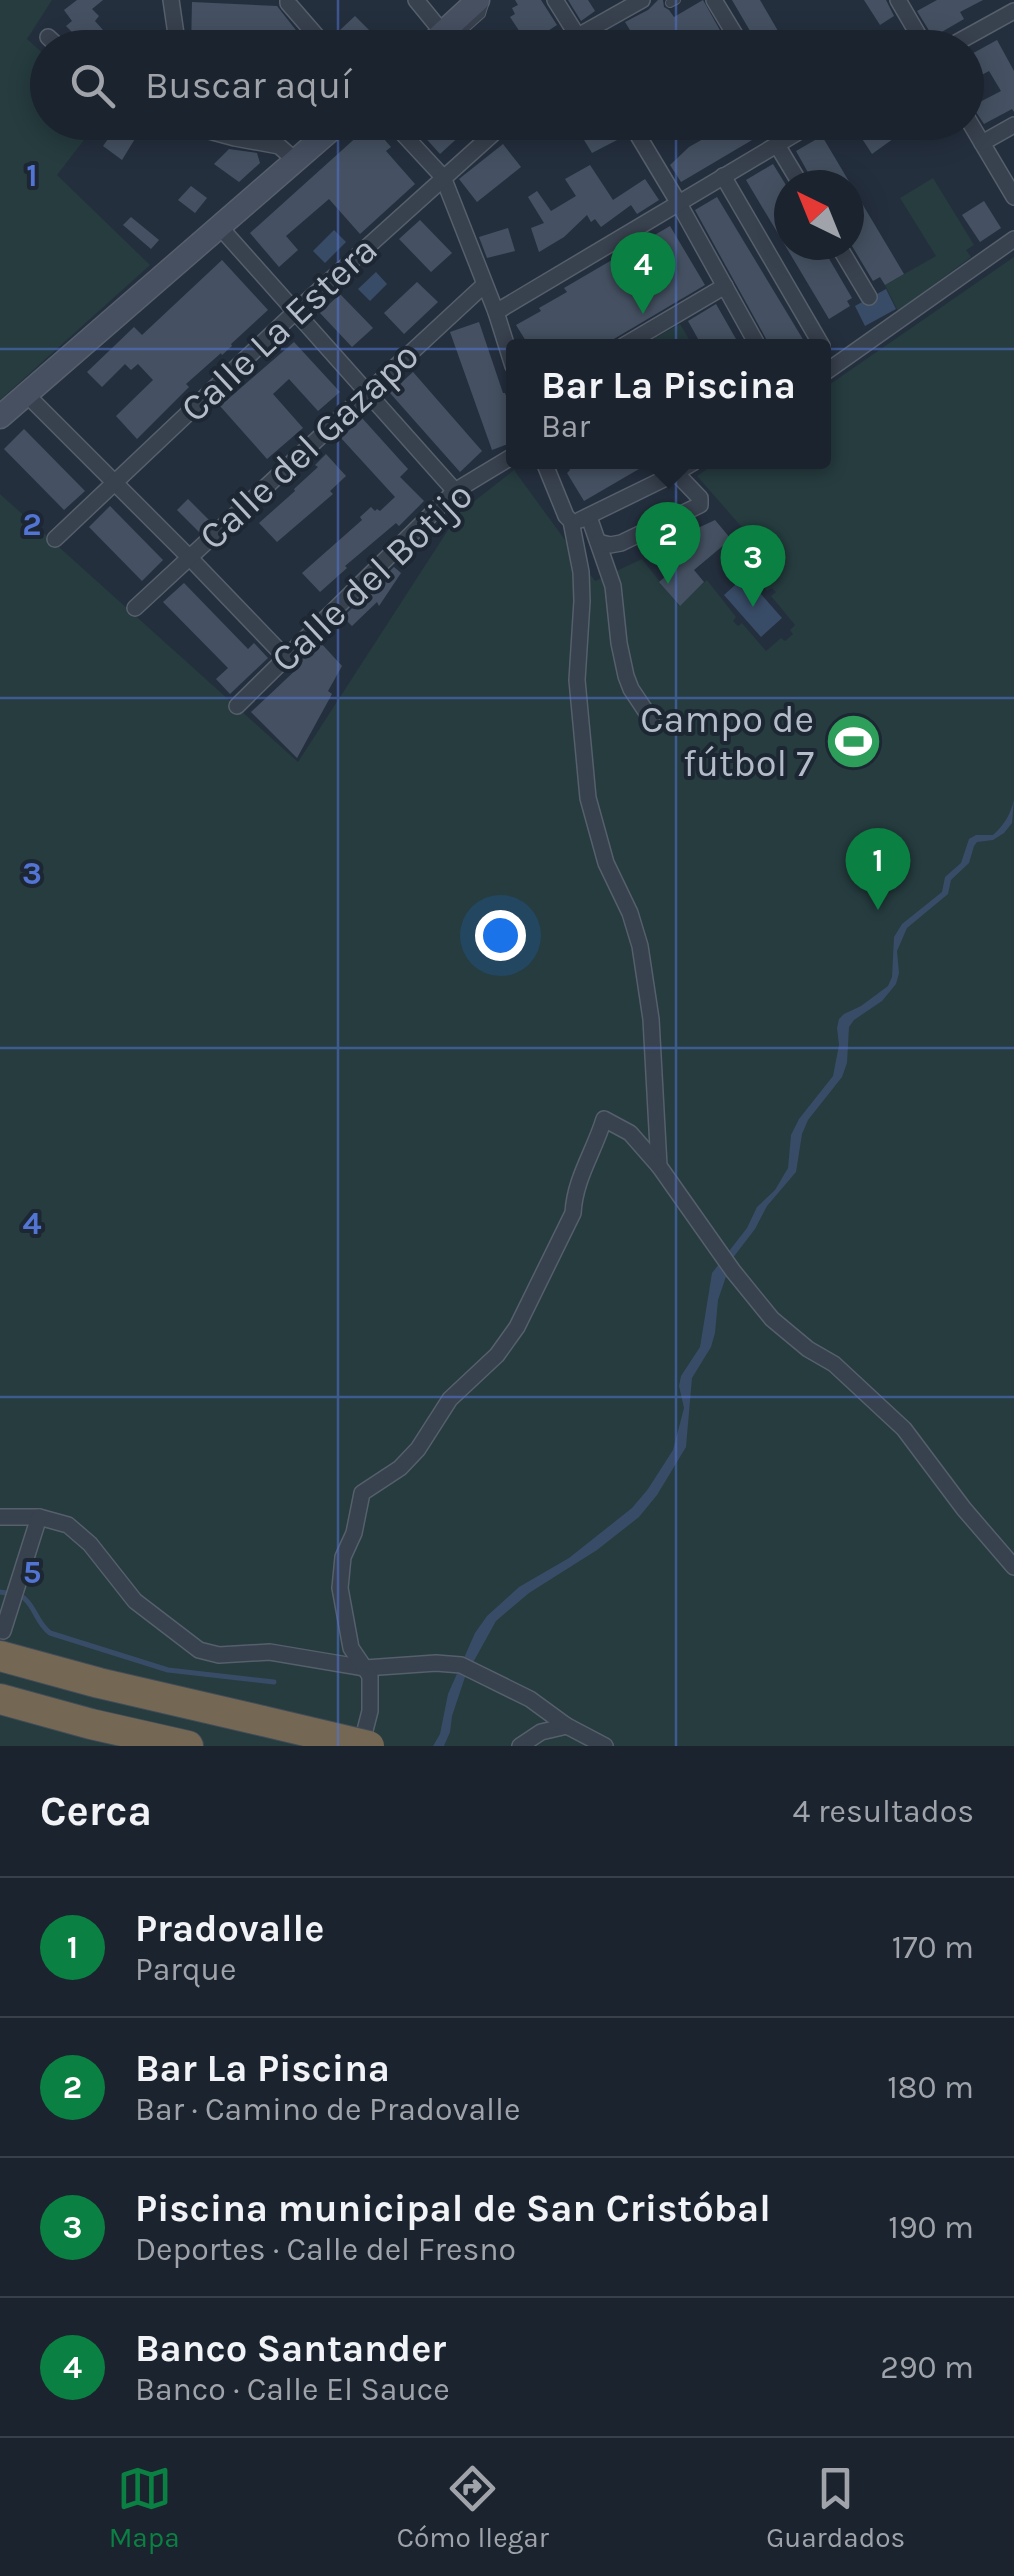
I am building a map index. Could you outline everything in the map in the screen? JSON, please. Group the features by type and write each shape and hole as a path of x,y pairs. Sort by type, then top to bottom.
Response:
{"highway":[{"path":"2,1644 99,1683 369,1746"},
{"path":"0,1699 188,1746"}],"street":[{"path":"171,0 175,30"},
{"path":"288,0 311,30"},
{"path":"416,0 439,30"},
{"path":"447,30 482,0"},
{"path":"555,0 574,30"},
{"path":"599,30 642,0"},
{"path":"714,0 732,30"},
{"path":"898,0 916,30"},
{"path":"980,30 1014,11"},
{"path":"1014,125 982,142 1014,197"},
{"path":"252,140 279,146 296,161"},
{"path":"0,417 320,140"},
{"path":"409,140 443,176 506,344"},
{"name":"Calle La Estera","path":"55,539 295,312 485,140"},
{"path":"641,140 754,339"},
{"path":"496,312 782,140"},
{"path":"777,145 793,170"},
{"path":"723,176 818,339"},
{"path":"219,226 455,491"},
{"path":"831,369 1014,239"},
{"path":"847,260 870,297"},
{"name":"Calle del Gazapo","path":"135,608 484,285"},
{"path":"634,339 724,286"},
{"path":"26,394 286,658"},
{"name":"Calle del Botijo","path":"237,706 455,491 506,460"},
{"path":"547,469 566,516 578,521 683,469"},
{"path":"598,542 621,544 700,505 700,498 676,473"},
{"path":"590,517 613,586 626,676 651,718"},
{"path":"572,520 581,572 577,680 588,798 606,862 640,946 651,1019 659,1166"},
{"path":"361,1746 370,1711 370,1676 351,1648 340,1588 342,1557 354,1533 362,1493 400,1468 418,1448 450,1398 496,1355 517,1327 573,1213 574,1194 604,1119 630,1133 659,1166 733,1272 772,1319 834,1364 904,1429 1014,1568"},
{"path":"0,1517 39,1517 68,1525 90,1544 135,1601 199,1650 220,1656 270,1652 365,1668 436,1662 461,1665 526,1697 567,1726 605,1746"},
{"path":"2,1644 39,1517"},
{"path":"520,1746 542,1732 567,1726"}],"lane":[{"path":"450,30 481,14 482,0"}],"green space":[{"path":"0,0 52,0 27,39 30,140 84,140 57,175 150,265 0,400"},
{"path":"933,178 974,245 966,250 971,257 898,311 885,285 936,256 900,198"},
{"path":"1014,257 1014,1746 0,1746 0,494 298,762 459,513 514,470 595,581 642,559 679,606 707,580 736,617 733,621 738,626 742,623 766,651 781,638 785,641 793,634 790,630 795,625 771,596 776,592 772,588 767,591 729,548 746,532 697,476 707,469 831,469 831,383"},
{"path":"680,324 689,339 653,339"}],"water":[{"path":"334,230 346,242 325,263 313,251"},
{"path":"376,272 387,284 370,301 358,289"},
{"path":"886,289 896,309 865,326 855,306"},
{"path":"745,576 782,618 761,637 724,595"},
{"path":"1014,800 1012,823 1004,833 993,840 977,842 969,863 951,880 948,894 907,928 897,951 896,984 882,1001 849,1027 847,1063 842,1077 808,1120 796,1172 767,1206 732,1259 718,1300 711,1347 692,1378 686,1447 657,1495 639,1517 597,1550 529,1593 496,1621 465,1677 444,1746 433,1746 440,1734 448,1694 475,1633 487,1616 519,1587 569,1558 632,1508 673,1450 684,1408 681,1376 700,1347 712,1273 788,1168 791,1135 833,1076 839,1019 888,986 894,937 902,924 942,892 945,877 961,863 969,839 993,835 1001,827"}],"building":[{"path":"77,0 103,0 92,9 103,30 70,30 66,26 72,21 64,10"},
{"path":"515,0 541,0 557,25 549,30 519,30 510,17 515,14 512,8 518,5"},
{"path":"568,0 588,0 595,11 581,21"},
{"path":"663,0 674,17 703,0 720,30 630,30 625,22"},
{"path":"732,0 760,0 778,30 750,30"},
{"path":"864,0 886,0 894,16 880,25"},
{"path":"937,0 983,0 960,12 964,19 945,30 929,30 917,11"},
{"path":"192,2 277,6 296,30 191,30"},
{"path":"355,16 369,30 340,30"},
{"path":"997,40 1014,71 1014,112 1012,109 984,124 984,100 1001,91 989,71 984,74 984,47"},
{"path":"107,140 134,140 122,160 103,146"},
{"path":"353,140 385,140 391,147 386,151 415,184 360,234 329,199 286,236 298,250 279,267 250,233"},
{"path":"427,140 455,140 440,154"},
{"path":"584,140 617,140 592,153"},
{"path":"701,140 752,140 681,182 670,165"},
{"path":"815,140 824,140 842,170 807,170 796,151"},
{"path":"863,140 892,140 872,154"},
{"path":"503,144 521,167 477,202 459,179"},
{"path":"229,149 257,153 260,163 239,182 214,164"},
{"path":"773,164 777,170 774,227 746,180"},
{"path":"590,165 613,200 645,179 659,200 637,214 631,205 601,227 587,215 564,237 539,252 531,228 544,223 528,197 537,191 551,211 576,196 565,179"},
{"path":"191,186 207,198 195,213 178,200"},
{"path":"717,197 803,339 766,339 695,210"},
{"path":"984,201 1001,228 980,242 962,215"},
{"path":"864,207 904,274 885,285 880,277 873,281 860,260 864,260"},
{"path":"131,217 159,240 151,249 123,225"},
{"path":"420,220 452,253 431,272 399,239"},
{"path":"670,226 705,285 614,339 525,339 516,325 567,292 564,288"},
{"path":"508,228 515,251 487,258 479,237"},
{"path":"222,260 268,310 186,384 189,387 137,439 116,416 153,380 138,364 131,370 125,364 102,387 87,372 134,327 142,335"},
{"path":"794,260 830,260 852,298 847,301 850,306 829,319"},
{"path":"417,282 438,302 404,334 384,313"},
{"path":"340,294 373,328 352,347 320,313"},
{"path":"716,304 736,339 698,339 688,321"},
{"path":"479,322 506,396 506,445 492,450 450,332"},
{"path":"294,342 340,392 318,411 289,379 273,394 303,428 267,459 220,406"},
{"path":"413,372 482,451 460,472 390,393"},
{"path":"362,418 408,469 400,477 424,501 399,526 396,523 345,566 320,592 302,573 362,520 360,517 371,507 380,511 395,497 341,438"},
{"path":"24,429 85,491 64,510 4,449"},
{"path":"326,454 346,476 330,491 333,494 277,542 259,523 295,491"},
{"path":"639,469 584,501 567,473"},
{"path":"188,499 211,522 200,533 177,510"},
{"path":"110,506 163,560 142,581 89,527"},
{"path":"715,520 731,539 694,570 704,582 680,606 659,582 694,552 683,535"},
{"path":"394,567 401,573 379,606 377,602 352,626 343,617"},
{"path":"184,583 248,649 254,643 268,658 230,694 216,679 228,668 163,602"},
{"path":"319,641 342,666 328,691 332,694 297,758 251,712 300,666 296,663"}],"waterway":[{"path":"0,1592 6,1593"},
{"path":"24,1598 50,1633 168,1670 274,1682"}],"place":[{"name":"Banco Santander","path":"643,314"},
{"name":"Bar La Piscina","path":"668,584"},
{"name":"Piscina municipal de San Cristóbal","path":"753,607"},
{"name":"Campo de fútbol 7","path":"853,741"},
{"name":"Pradovalle","path":"878,910"}]}
